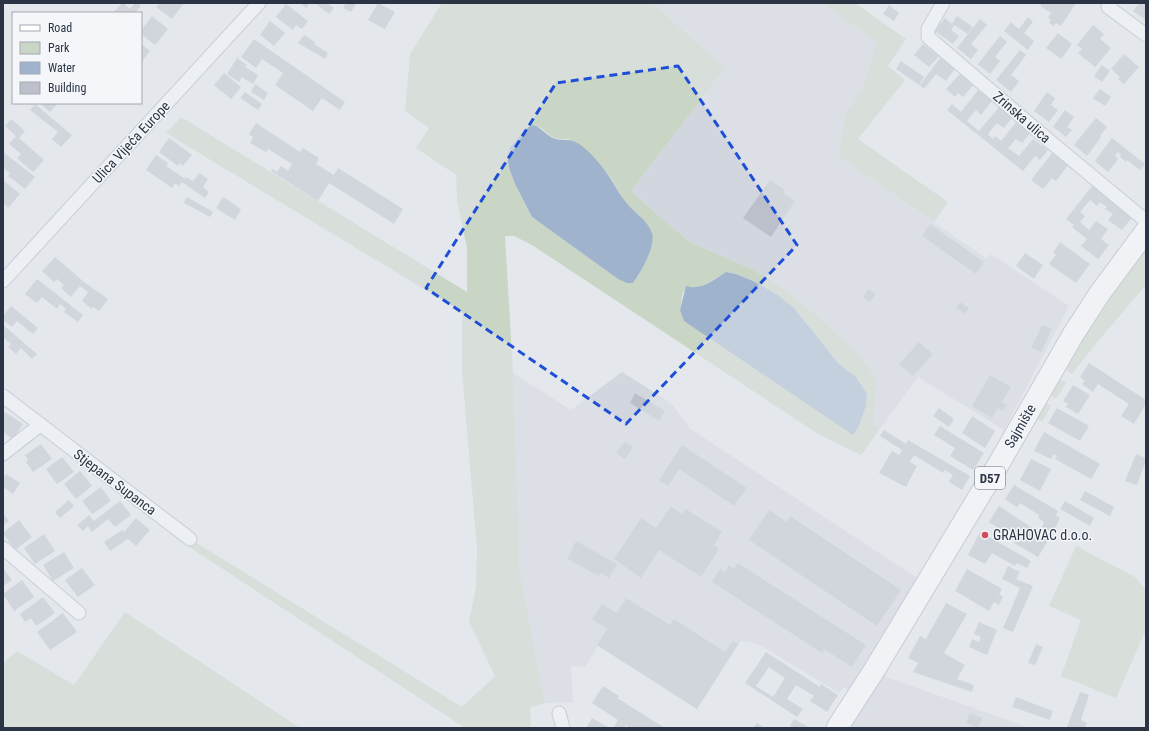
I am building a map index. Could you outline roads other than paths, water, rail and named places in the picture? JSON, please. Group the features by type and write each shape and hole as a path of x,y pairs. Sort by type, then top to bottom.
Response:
{"main road":[{"name":"Sajmište","path":"838,728 875,670 994,471 1074,333 1100,293 1146,231"}],"street":[{"name":"Ulica Vijeća Europe","path":"3,281 260,3"},
{"name":"Zrinska ulica","path":"943,3 928,29 928,37 1146,221"},
{"path":"1111,3 1108,7 1146,36"},
{"name":"Stjepana Supanca","path":"3,396 190,539"},
{"path":"3,454 40,425"},
{"path":"3,548 78,612"},
{"path":"559,713 563,728"}],"water":[{"path":"533,125 553,138 575,142 588,151 612,181 625,201 650,228 653,238 650,251 644,266 633,283 627,283 618,279 532,217 515,184 509,168 507,156 510,147 523,130"},
{"path":"726,272 736,274 753,281 778,295 794,308 839,364 856,377 867,394 866,406 858,428 853,435 684,321 680,310 686,286 702,286"}],"place":[{"name":"GRAHOVAC d.o.o.","path":"985,535"}]}
